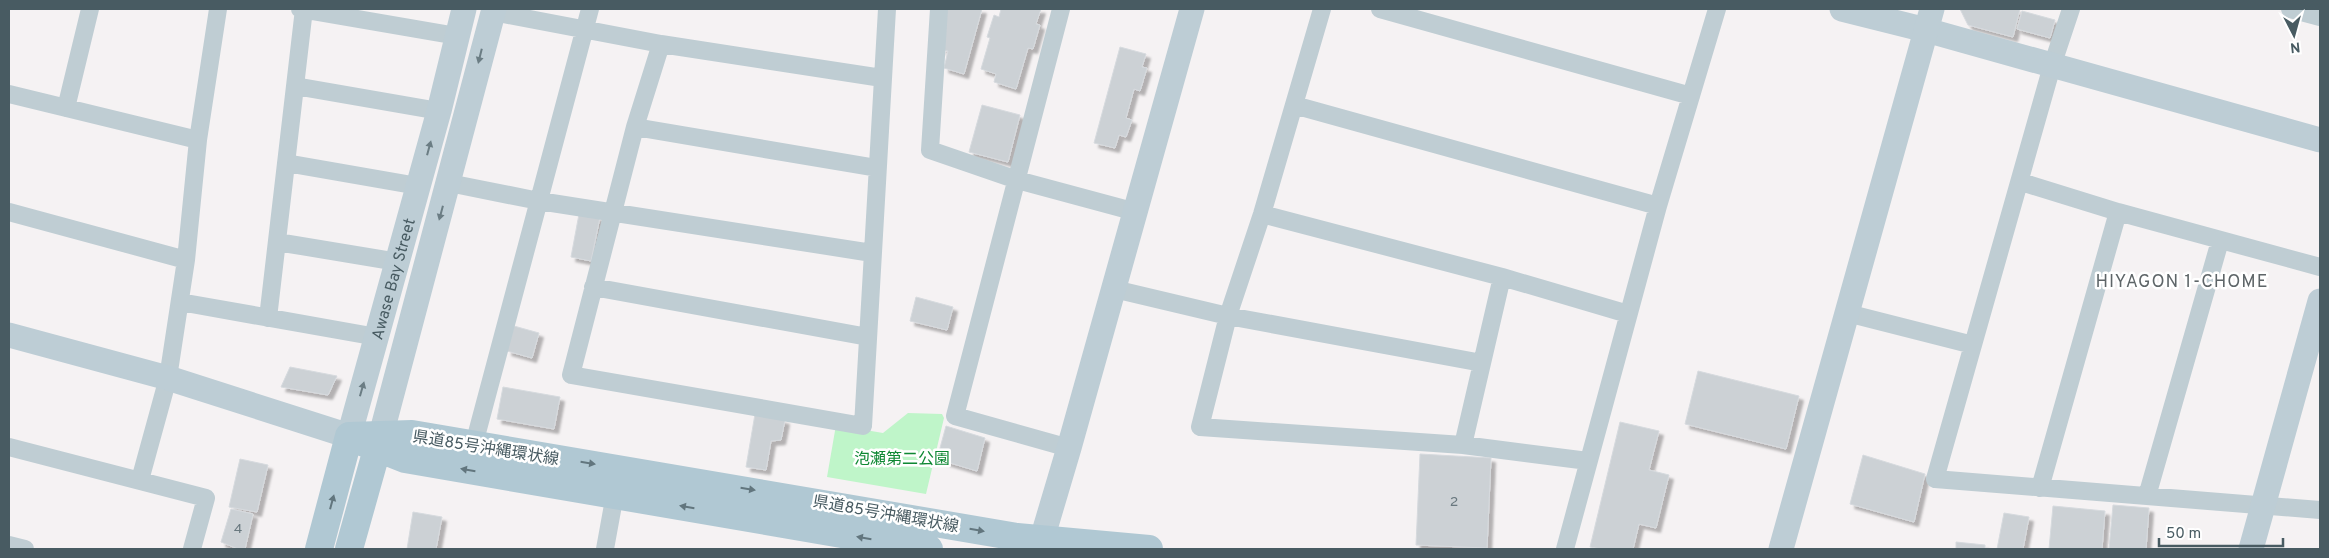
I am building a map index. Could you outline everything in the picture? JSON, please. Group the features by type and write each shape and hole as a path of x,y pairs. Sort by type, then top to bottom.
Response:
{"main road":[{"name":"県道85号沖縄環状線","path":"349,436 379,441 412,434 1040,544 1149,549"},
{"name":"Awase Bay Street","path":"319,549 349,436"},
{"name":"県道85号沖縄環状線","path":"379,441 405,459 615,494 914,548"},
{"name":"Awase Bay Street","path":"349,549 379,441"}],"street":[{"path":"66,108 90,9"},
{"path":"140,480 168,378 186,260 198,140 218,9"},
{"path":"268,318 302,9 381,15 457,36"},
{"name":"Awase Bay Street","path":"349,436 439,111 464,9"},
{"path":"474,444 590,9"},
{"path":"662,44 635,128 571,376 863,426 887,9"},
{"path":"939,9 930,150 1017,180 1136,212"},
{"path":"1061,9 955,416 1070,448"},
{"path":"1040,544 1070,448 1192,9"},
{"path":"1322,9 1262,214 1228,316 1200,427 1463,445 1588,461"},
{"path":"1380,9 1691,96"},
{"path":"1565,549 1658,206 1717,9"},
{"path":"1842,9 1929,19 2052,66 2320,140"},
{"path":"2071,9 2052,66 2021,182 1935,479 2320,510"},
{"path":"2290,9 2320,17"},
{"path":"493,11 662,44 882,78"},
{"name":"Awase Bay Street","path":"379,441 449,183 493,11"},
{"path":"1781,549 1929,19"},
{"path":"295,86 439,111"},
{"path":"9,94 198,140"},
{"path":"1294,105 1658,206"},
{"path":"635,128 877,168"},
{"path":"286,163 418,186"},
{"path":"2021,182 2220,241 2320,267"},
{"path":"449,183 539,201 872,253"},
{"path":"9,212 186,260"},
{"path":"2040,488 2118,212"},
{"path":"1262,214 1502,277 1628,314"},
{"path":"2147,496 2220,241"},
{"path":"277,242 398,262"},
{"path":"1463,445 1502,277"},
{"path":"593,287 868,337"},
{"path":"1114,290 1228,316 1482,363"},
{"path":"2251,549 2320,301"},
{"path":"180,302 377,337"},
{"path":"1847,313 1973,345"},
{"path":"9,335 168,378 349,436"},
{"path":"9,447 206,498 192,549"},
{"path":"605,549 615,494"},
{"path":"9,545 24,549"}],"green space":[{"name":"泡瀬第二公園","path":"908,413 942,414 944,418 926,494 827,477 836,425 883,433"}],"building":[{"path":"946,9 982,9 964,74 944,68 948,51 942,50"},
{"path":"1001,9 1041,9 1036,24 1040,25 1033,49 1028,48 1016,89 994,82 996,74 981,69 990,38 987,37 994,15 999,17"},
{"path":"1960,9 2020,9 2013,37 1968,25"},
{"path":"2022,11 2055,20 2050,38 2017,29"},
{"path":"1120,47 1146,54 1142,67 1147,68 1140,91 1134,89 1126,118 1132,120 1126,137 1119,135 1115,148 1094,143"},
{"path":"982,105 1020,115 1008,162 969,152"},
{"path":"579,214 600,217 591,261 571,257"},
{"path":"916,297 953,307 947,330 910,321"},
{"path":"514,326 539,333 532,358 507,351"},
{"path":"290,367 337,376 328,395 281,387"},
{"path":"1698,371 1799,396 1786,449 1685,424"},
{"path":"503,387 560,397 554,429 497,419"},
{"path":"755,414 785,420 781,440 771,441 766,470 746,467"},
{"path":"1620,422 1659,431 1649,470 1669,475 1656,528 1639,524 1633,549 1590,547"},
{"path":"946,426 985,438 977,471 937,459"},
{"path":"1420,454 1491,458 1487,548 1416,545"},
{"path":"1863,455 1925,474 1914,522 1850,504"},
{"path":"240,459 268,465 257,512 229,507"},
{"path":"2113,505 2149,508 2146,549 2109,549"},
{"path":"2053,506 2105,511 2102,549 2049,549"},
{"path":"231,509 253,514 245,549 238,549 221,542"},
{"path":"413,512 442,517 436,549 407,549"},
{"path":"2004,513 2029,517 2023,549 1997,549"},
{"path":"1956,542 1985,545 1985,549 1956,549"}],"district":[{"name":"HIYAGON 1-CHOME","path":"2182,281"}]}
